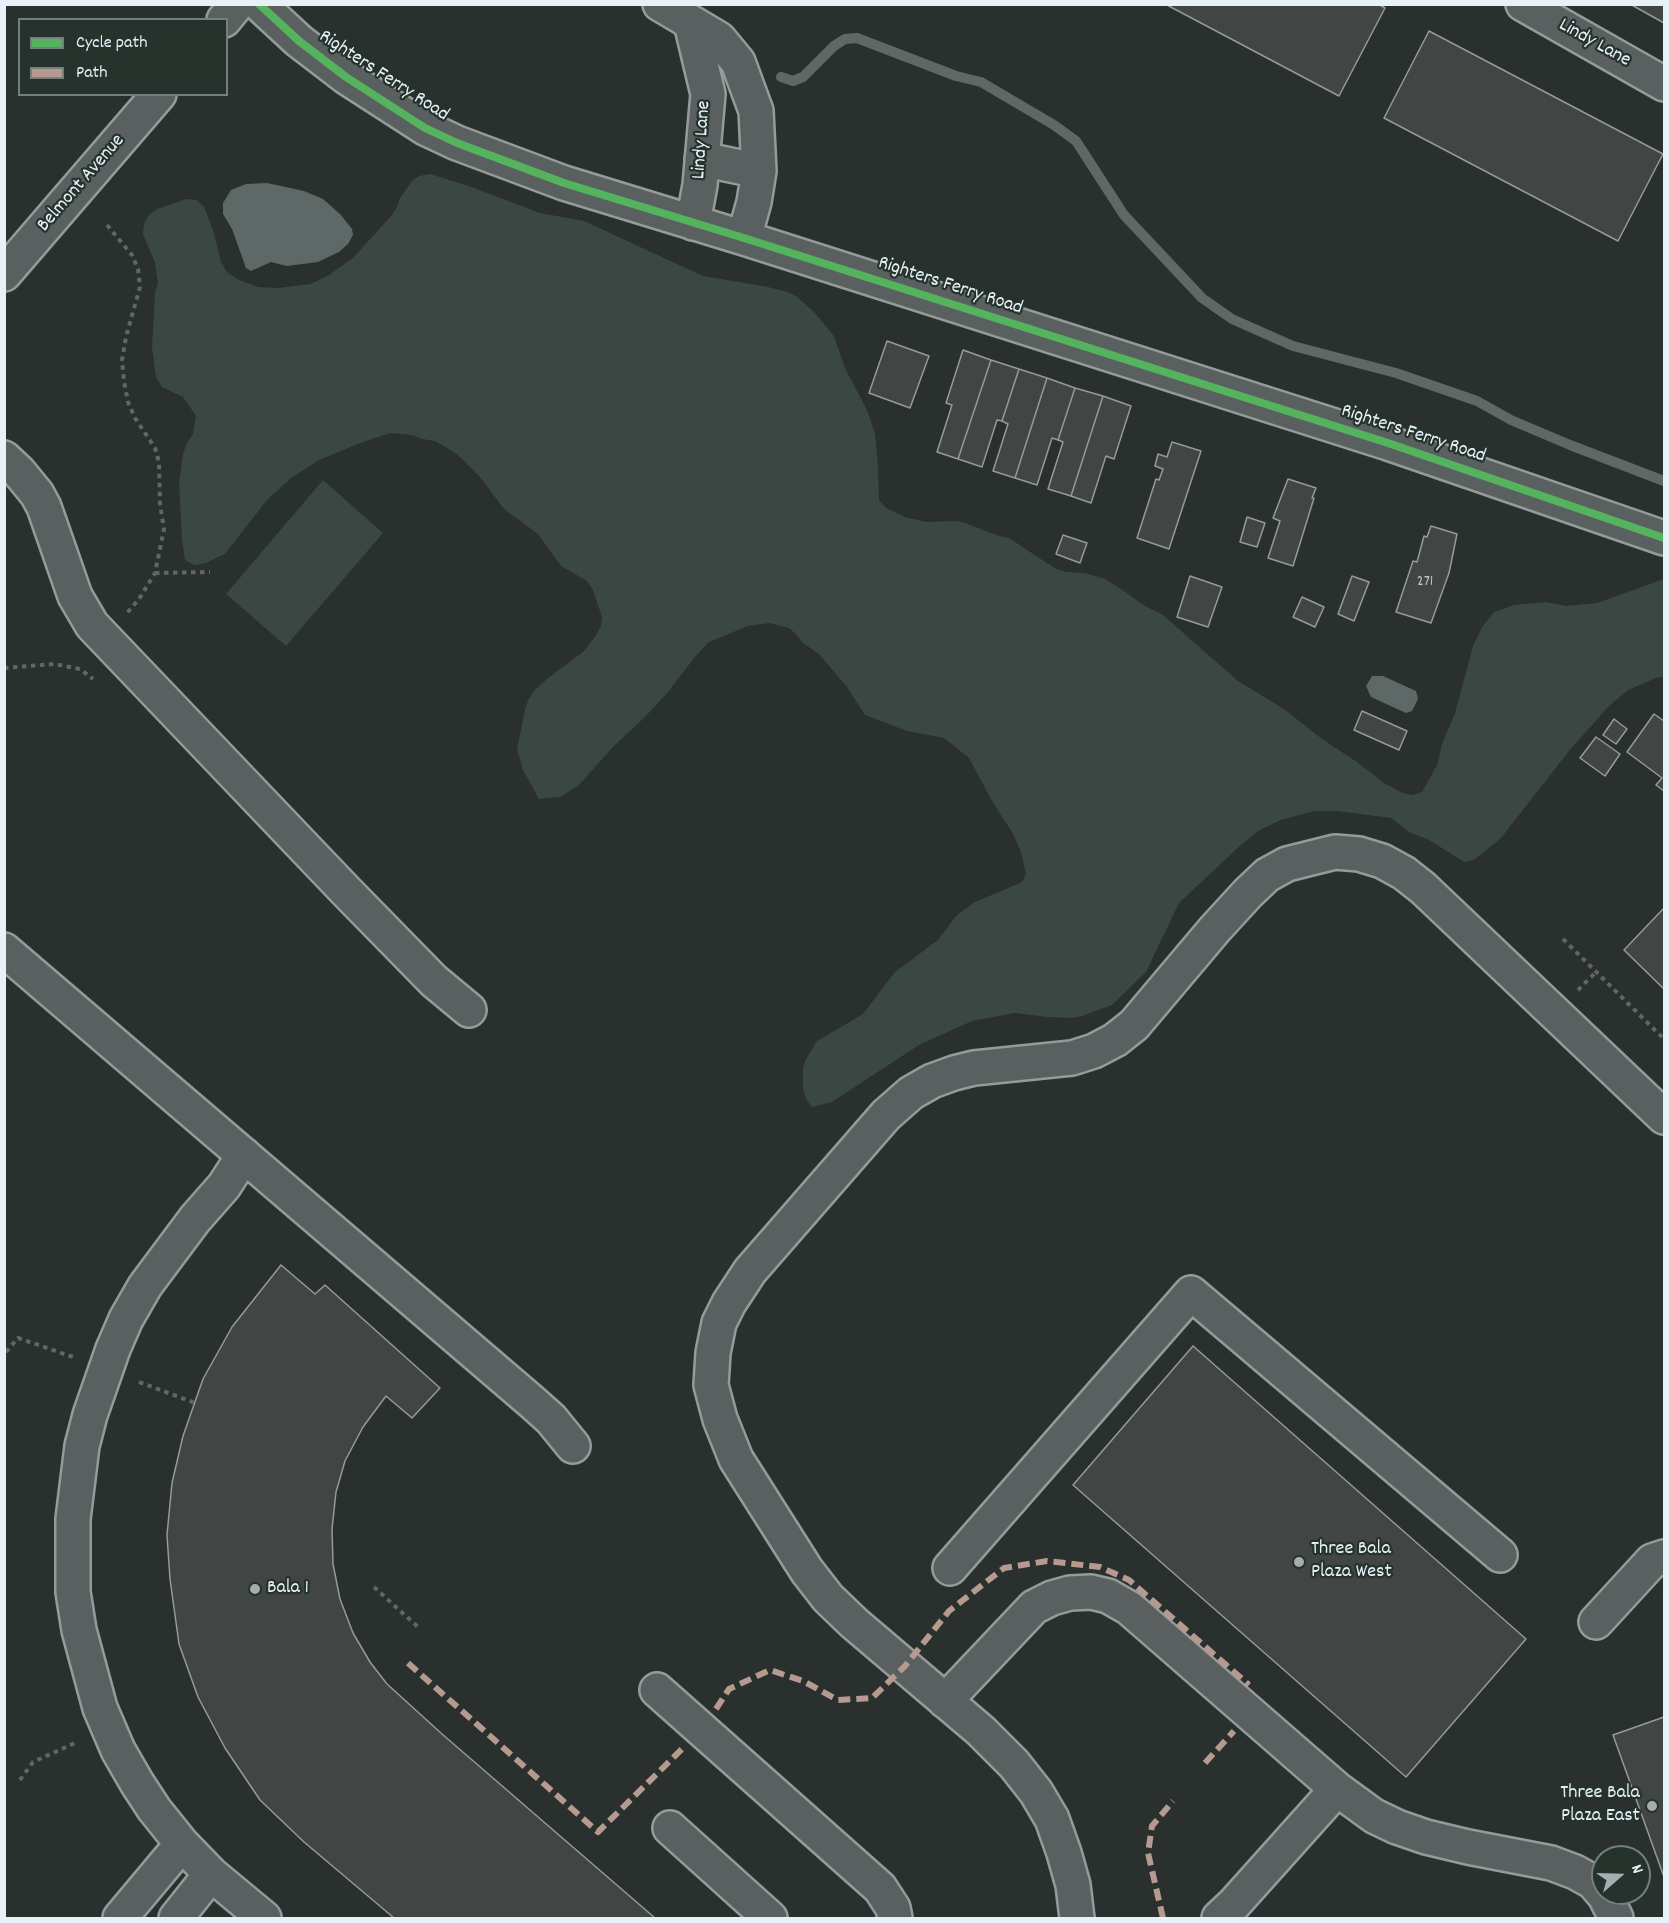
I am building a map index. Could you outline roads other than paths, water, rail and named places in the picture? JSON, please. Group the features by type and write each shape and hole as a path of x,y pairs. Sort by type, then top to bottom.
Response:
{"street":[{"path":"226,18 237,4"},
{"name":"Righters Ferry Road","path":"259,4 299,41 346,77 425,128 457,143 564,183 1388,443 1665,538"},
{"path":"660,4 719,39 738,62 756,111 759,171 754,202 744,238"},
{"name":"Lindy Lane","path":"1523,4 1665,84"},
{"name":"Lindy Lane","path":"691,22 708,94 700,186 693,223"},
{"name":"Belmont Avenue","path":"4,274 157,96"},
{"path":"702,159 759,171"},
{"path":"4,459 20,472 37,494 75,596 92,625 345,890 435,981 469,1010"},
{"path":"1077,1918 1073,1885 1064,1853 1052,1819 1036,1792 1014,1764 981,1731 854,1623 828,1598 807,1571 736,1459 720,1419 711,1385 713,1353 719,1323 750,1271 810,1200 898,1103 932,1081 974,1068 1072,1059 1115,1040 1134,1025 1215,929 1267,875 1287,864 1335,852 1359,854 1382,861 1404,873 1423,888 1665,1117"},
{"path":"4,950 551,1419 573,1446"},
{"path":"244,1155 224,1186 167,1254 126,1318 105,1369 82,1446 73,1519 73,1592 82,1640 100,1708 118,1750 137,1783 182,1844 211,1874 264,1918"},
{"path":"950,1568 1191,1293 1500,1555"},
{"path":"1596,1622 1652,1561 1665,1557"},
{"path":"945,1701 1034,1607 1052,1598 1070,1593 1090,1592 1108,1596 1129,1608 1337,1789 1374,1816 1426,1837 1551,1863 1575,1872 1593,1882 1605,1896 1616,1918"},
{"path":"657,1690 880,1888 893,1908 895,1918"},
{"path":"1219,1918 1337,1789"},
{"path":"670,1828 770,1918"},
{"path":"120,1918 182,1844"},
{"path":"176,1918 211,1874"}],"waterway":[{"path":"781,77 793,81 803,77 834,46 845,39 857,38 956,76 981,82 1054,125 1076,141 1124,215 1202,298 1232,319 1293,346 1396,373 1477,401 1511,420 1664,481"}],"place":[{"name":"Three Bala Plaza West","path":"1299,1562"},
{"name":"Bala 1","path":"255,1589"},
{"name":"Three Bala Plaza East","path":"1652,1806"}]}
